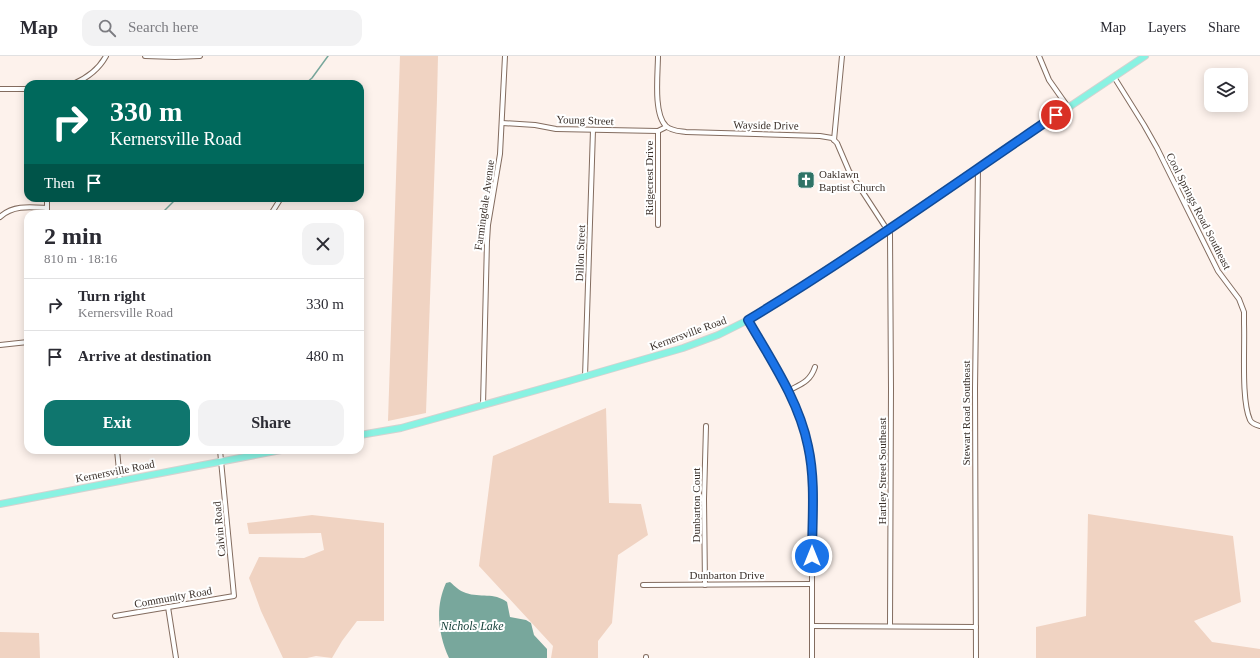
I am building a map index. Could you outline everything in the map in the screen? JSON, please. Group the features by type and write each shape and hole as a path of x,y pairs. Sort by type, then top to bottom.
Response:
{"main road":[{"name":"Kernersville Road","path":"364,434 401,428 483,405 683,348 718,335 748,320 780,301 1145,56"},
{"name":"Kernersville Road","path":"0,504 260,454"}],"street":[{"path":"80,80 93,72 106,56"},
{"path":"145,56 200,56"},
{"name":"Farmingdale Avenue","path":"483,405 487,241 500,154 505,56"},
{"path":"658,56 659,109 662,122 666,127"},
{"path":"842,56 834,140 839,146 849,171 887,230"},
{"path":"1039,56 1049,80 1068,107"},
{"name":"Cool Springs Road Southeast","path":"1114,77 1157,148 1218,271 1234,291 1242,306 1244,324 1246,401 1251,421 1255,425 1260,426"},
{"path":"0,88 24,89"},
{"name":"Young Street","path":"502,123 535,125 556,129 594,130 658,130 666,127"},
{"name":"Wayside Drive","path":"666,127 686,132 826,136 834,140"},
{"name":"Dillon Street","path":"585,376 594,130"},
{"name":"Ridgecrest Drive","path":"658,130 658,225"},
{"name":"Stewart Road Southeast","path":"976,658 975,389 978,168"},
{"path":"0,217 14,209 27,207 46,208 47,202"},
{"name":"Hartley Street Southeast","path":"887,230 890,234 890,626"},
{"path":"748,320 788,391 802,423 811,460 812,658"},
{"path":"0,345 24,342"},
{"path":"788,391 808,380 812,376 815,367"},
{"name":"Dunbarton Court","path":"705,585 704,498 706,426"},
{"path":"117,454 120,481"},
{"name":"Calvin Road","path":"221,454 234,596"},
{"name":"Dunbarton Drive","path":"643,585 812,584"},
{"name":"Community Road","path":"115,616 234,596"},
{"path":"168,607 176,658"},
{"path":"812,626 976,627"}],"shaded area":[{"path":"400,56 438,56 437,99 426,413 388,421"},
{"path":"606,408 609,503 641,504 648,535 618,555 612,623 598,641 598,658 551,658 553,646 479,566 493,456"},
{"path":"1088,514 1233,536 1241,602 1194,621 1212,642 1260,649 1260,658 1036,658 1036,627 1086,616"},
{"path":"312,515 384,523 384,621 357,621 342,641 332,658 316,656 307,658 283,658 261,611 249,578 259,557 304,558 324,550 321,533 249,534 247,523"},
{"path":"0,632 39,633 40,658 0,658"}],"water":[{"name":"Nichols Lake","path":"450,582 459,590 466,593 497,597 507,602 510,617 526,620 531,623 534,635 547,649 547,658 449,658 442,640 439,611 440,601 446,583"}],"waterway":[{"path":"310,80 328,56"},
{"path":"165,210 173,202"}],"place":[{"name":"Oaklawn Baptist Church","path":"806,180"}],"route":[{"path":"812,556 812,473 806,436 793,400 748,320 780,301 887,230 1056,115"}]}
